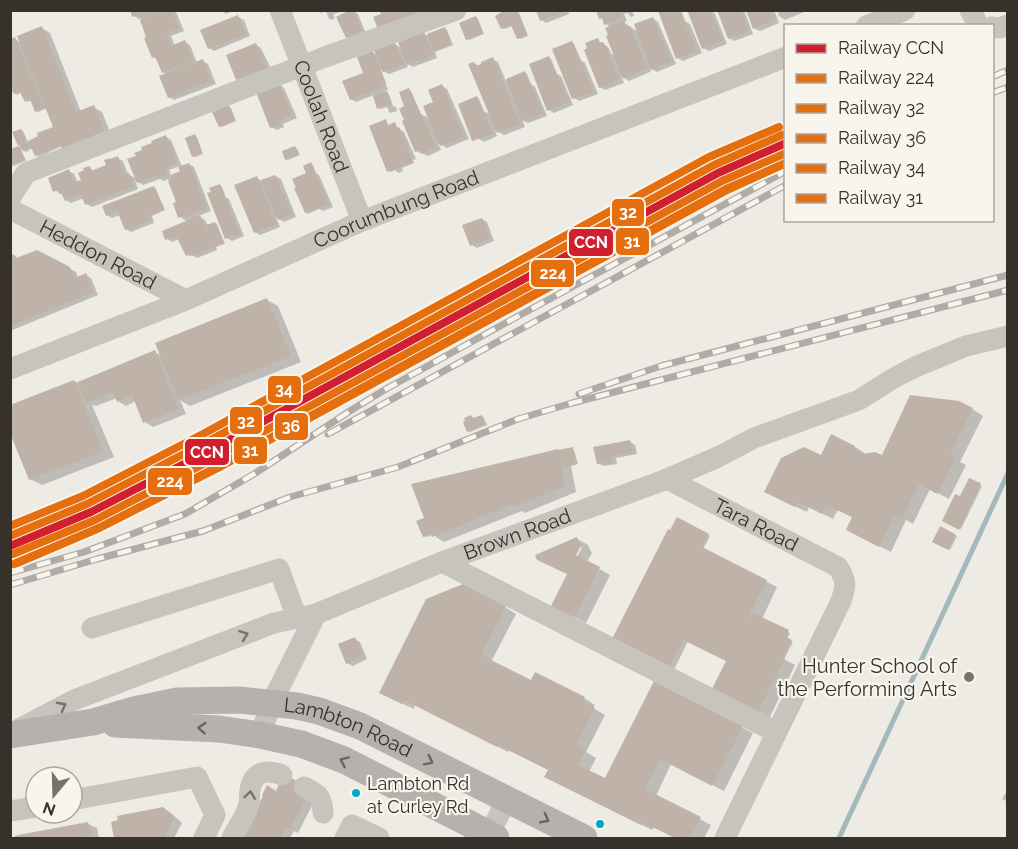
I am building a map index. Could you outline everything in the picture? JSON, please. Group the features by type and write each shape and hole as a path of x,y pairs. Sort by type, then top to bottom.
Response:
{"main road":[{"name":"Lambton Road","path":"10,735 93,722 177,701 239,700 297,705 360,726 584,838"},
{"name":"Lambton Road","path":"93,722 219,729 301,744 344,760 491,837"}],"street":[{"name":"Coolah Road","path":"280,10 362,221"},
{"path":"10,198 26,173 324,57 456,10"},
{"path":"871,24 905,10"},
{"path":"970,10 978,24"},
{"name":"Coorumbung Road","path":"10,369 186,300 362,221 784,58"},
{"name":"Heddon Road","path":"10,209 186,300"},
{"name":"Brown Road","path":"10,735 74,700 274,623 306,616 442,562 667,479 718,457 754,438 858,400 915,367 966,346 1008,336"},
{"name":"Tara Road","path":"667,479 838,567 843,575 845,586 841,601 776,732"},
{"path":"442,562 776,732 725,838"},
{"path":"93,628 279,569 306,616 260,735"},
{"path":"232,838 249,804 252,781 260,773 269,771 282,775"},
{"path":"84,798 197,777 214,815 204,838"},
{"path":"304,787 316,793 322,801 323,813"},
{"path":"491,837 507,800"},
{"path":"345,838 352,825 379,838"}],"building":[{"path":"130,10 159,11 140,18 139,15 132,17"},
{"path":"163,10 172,10 179,28 166,33 171,46 185,40 193,61 162,73 155,56 152,58 140,20"},
{"path":"353,10 362,31 346,38 336,17"},
{"path":"379,10 418,10 419,13 378,29 373,17 381,14"},
{"path":"505,10 517,10 527,35 517,39 511,25 501,29 495,16"},
{"path":"536,10 565,10 565,11 540,21"},
{"path":"596,10 620,10 622,18 604,25"},
{"path":"659,10 680,10 697,51 676,59"},
{"path":"687,10 710,10 723,41 702,49"},
{"path":"717,10 741,10 749,31 728,39"},
{"path":"746,10 770,10 774,20 753,29"},
{"path":"238,15 246,34 208,49 200,30"},
{"path":"476,16 483,33 466,40 459,23"},
{"path":"653,17 671,61 651,70 634,24"},
{"path":"624,20 627,28 630,26 647,68 623,79 605,28"},
{"path":"42,26 76,112 94,105 104,132 62,149 60,145 35,156 28,141 38,136 37,133 53,127 17,36"},
{"path":"445,27 451,44 434,51 427,34"},
{"path":"424,32 433,55 407,65 398,42"},
{"path":"15,37 44,108 35,112 30,99 25,102 20,92 14,94 10,87 10,39"},
{"path":"598,38 600,43 603,42 606,47 619,80 599,88 584,50 587,48 585,43"},
{"path":"572,41 594,92 572,99 552,49"},
{"path":"256,43 267,68 236,80 226,55"},
{"path":"395,43 404,64 383,72 374,50"},
{"path":"373,51 386,83 382,85 383,87 350,100 342,81 363,73 357,57"},
{"path":"549,56 569,102 547,111 529,64"},
{"path":"493,57 520,124 497,133 468,64 474,62 476,66"},
{"path":"203,59 211,81 168,98 159,76"},
{"path":"525,71 543,113 522,121 506,79"},
{"path":"279,83 292,115 278,121 280,124 270,128 256,92"},
{"path":"442,84 464,137 440,146 423,106 433,102 428,90"},
{"path":"409,88 436,147 421,154 420,150 415,152 399,109 404,106 399,92"},
{"path":"387,91 391,104 377,109 373,96"},
{"path":"477,96 493,134 472,141 458,104"},
{"path":"229,105 235,120 219,127 212,112"},
{"path":"386,119 388,125 395,122 397,128 399,127 413,162 387,172 369,126"},
{"path":"21,129 29,148 23,151 20,145 18,146 12,132"},
{"path":"195,134 202,153 192,157 185,138"},
{"path":"166,135 177,163 164,168 167,175 157,179 156,176 137,183 127,159 136,156 134,153 142,150 141,147"},
{"path":"19,146 24,160 10,165 10,149"},
{"path":"295,146 299,154 285,160 282,151"},
{"path":"118,156 125,174 129,173 134,186 85,205 81,194 65,201 58,190 53,192 48,178 69,169 74,182 81,180 78,173 84,170 83,168 90,166 91,171 106,165 104,160"},
{"path":"311,162 328,204 305,213 292,179 306,173 303,166"},
{"path":"189,163 207,208 178,218 173,203 176,202 168,181 172,179 171,175 180,171 178,167"},
{"path":"275,175 292,214 278,220 261,180"},
{"path":"257,176 276,224 254,233 234,185"},
{"path":"220,184 240,234 225,239 207,193 211,192 209,188"},
{"path":"154,186 164,209 148,216 150,220 125,230 117,211 106,216 102,206"},
{"path":"200,215 207,232 209,231 206,225 215,222 224,243 186,256 176,236 165,240 162,231"},
{"path":"482,218 490,238 470,246 462,225"},
{"path":"37,250 70,267 75,278 86,273 93,292 10,326 10,251 14,259"},
{"path":"267,298 291,356 178,400 155,343"},
{"path":"155,350 178,409 143,423 132,395 117,402 113,392 86,403 78,382"},
{"path":"74,380 103,451 29,480 10,433 10,405"},
{"path":"910,395 959,401 973,408 950,454 956,457 937,494 919,484 902,519 895,515 879,547 846,530 852,517 826,505 822,514 798,502 795,507 764,492 781,458 804,447 821,455 831,434 855,446 854,449 863,454 875,452 882,455"},
{"path":"471,415 473,418 482,415 485,424 467,432 463,422 464,418"},
{"path":"630,440 633,452 612,456 613,462 597,464 593,447"},
{"path":"573,447 576,464 563,467 559,454 565,486 513,507 512,504 432,537 431,534 423,537 416,521 424,518 411,484"},
{"path":"969,478 981,483 959,530 942,521 955,494 960,496"},
{"path":"677,517 709,534 702,547 767,580 748,617 750,618 753,613 789,630 786,637 792,640 757,714 711,691 726,661 683,640 669,668 612,639 668,529 670,530"},
{"path":"940,526 955,534 948,550 932,542"},
{"path":"577,537 581,546 576,555 600,567 574,618 551,606 567,574 537,560 535,555"},
{"path":"463,584 506,606 481,655 531,680 535,672 585,697 583,701 595,708 576,745 586,750 578,765 605,778 654,681 743,726 712,786 660,759 645,789 701,817 690,838 675,838 642,822 641,825 544,777 548,770 404,700 402,704 379,693 426,599"},
{"path":"355,637 363,656 346,664 338,644"},
{"path":"283,774 305,785 309,792 290,829 285,827 280,838 242,838 267,785 276,791"},
{"path":"163,807 174,817 164,838 114,838 111,822 118,820 117,816"},
{"path":"88,822 92,834 80,838 11,838 72,825 84,825 84,823"}],"waterway":[{"path":"839,838 1008,473"}],"railway":[{"path":"994,76 1008,70"},
{"path":"994,92 1008,87"},
{"path":"10,573 84,552 185,514 254,474 386,389 784,172"},
{"path":"328,434 784,186"},
{"path":"579,394 661,366 1008,275"},
{"path":"10,585 203,531 290,497 398,467 518,419 572,403 1008,290"}],"rail line":[{"name":"34","path":"10,526 83,496 203,434 709,157 779,127"},
{"name":"32","path":"10,536 87,504 207,442 714,165 782,135"},
{"name":"CCN","path":"10,546 91,512 211,450 718,173 784,144"},
{"name":"224","path":"13,554 95,520 215,458 722,181 784,154"},
{"name":"36","path":"17,563 99,528 219,466 726,189 784,164"},
{"name":"31","path":"14,564 99,528 218,468 727,190 784,164"}],"place":[{"name":"Hunter School of the Performing Arts","path":"969,677"},
{"name":"Lambton Rd at Curley Rd","path":"356,793"}]}
